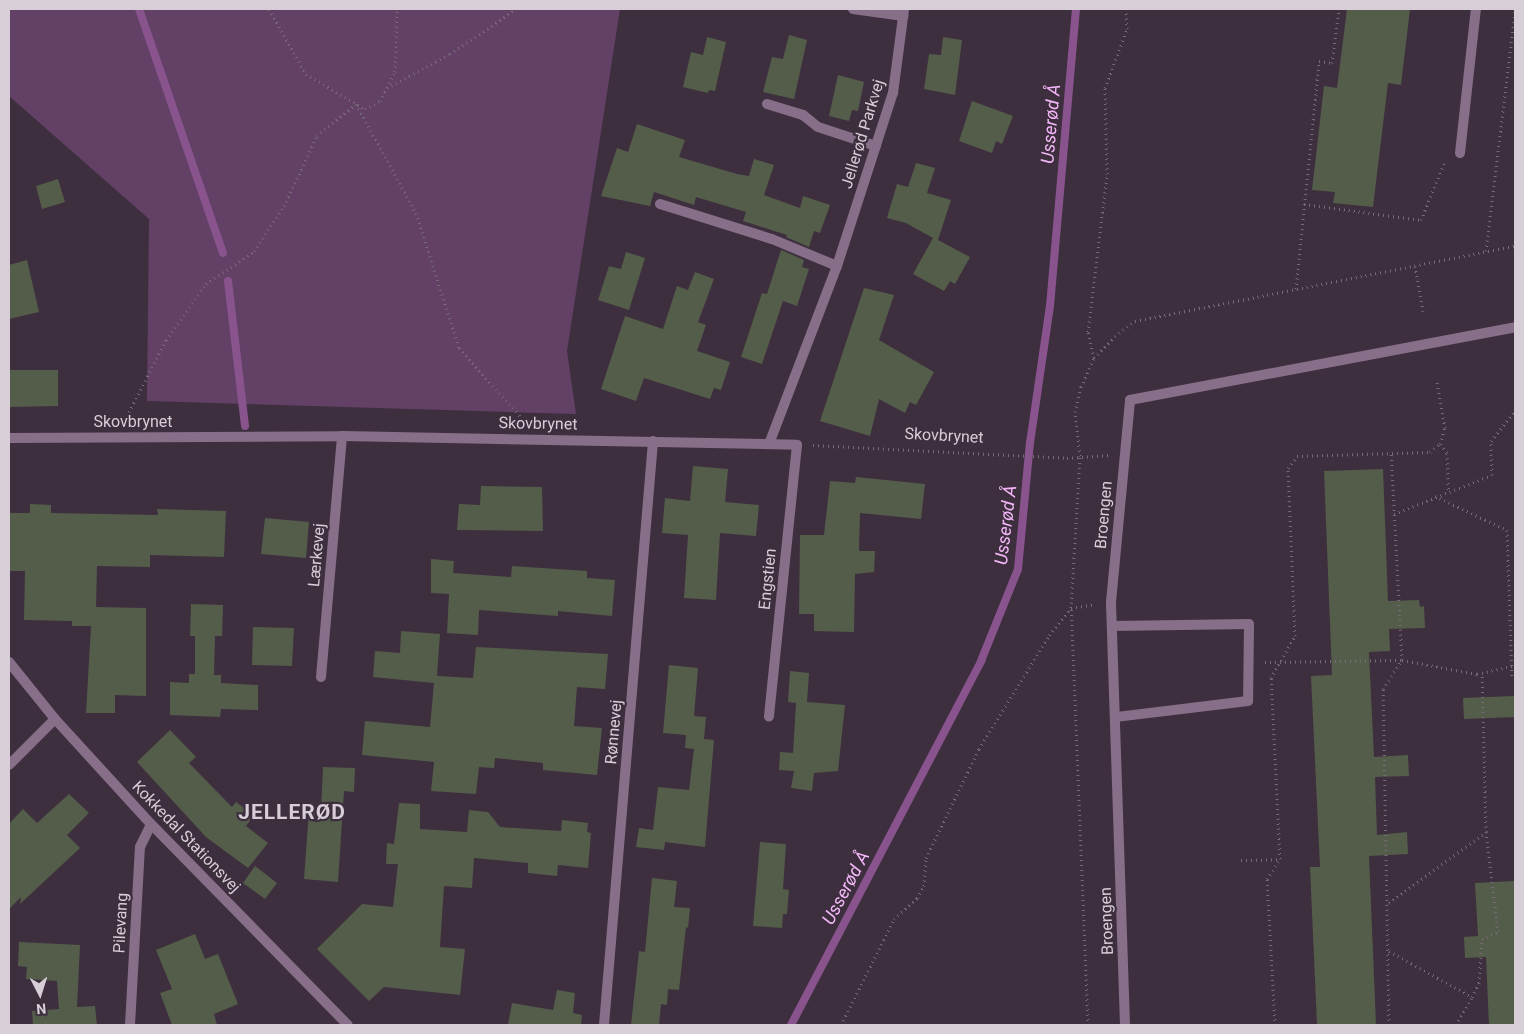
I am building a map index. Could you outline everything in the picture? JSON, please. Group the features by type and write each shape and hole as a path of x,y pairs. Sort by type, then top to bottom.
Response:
{"street":[{"path":"853,9 904,12"},
{"path":"1460,153 1476,9"},
{"name":"Jellerød Parkvej","path":"769,444 837,266 893,93 904,12"},
{"path":"767,104 803,115 818,127 876,146"},
{"path":"660,204 772,239 837,266"},
{"name":"Broengen","path":"1125,1025 1111,602 1130,400 1515,327"},
{"name":"Skovbrynet","path":"9,438 342,436 797,444"},
{"name":"Lærkevej","path":"320,677 342,436"},
{"name":"Rønnevej","path":"604,1025 654,441"},
{"name":"Engstien","path":"769,717 797,444"},
{"path":"1112,626 1249,624 1248,701 1115,717"},
{"name":"Kokkedal Stationsvej","path":"9,662 54,719 151,824 348,1025"},
{"path":"9,765 54,719"},
{"name":"Pilevang","path":"130,1025 140,846 151,824"}],"path":[{"path":"269,9 306,74 364,109 380,101 395,72 398,9"},
{"path":"386,88 450,54 516,9"},
{"path":"1094,358 1088,332 1107,174 1105,88 1127,29 1126,9"},
{"path":"1296,289 1319,61 1332,63 1339,9"},
{"path":"1486,251 1515,11"},
{"path":"105,437 129,412 166,340 206,284 254,251 284,206 317,136 356,104"},
{"path":"356,104 416,213 459,348 541,439"},
{"path":"1304,204 1420,220 1443,163 1460,153"},
{"path":"1088,1025 1071,608 1080,456 1075,412 1081,387 1094,358 1115,336 1135,321 1515,246"},
{"path":"1415,266 1423,311"},
{"path":"1275,1025 1267,879 1280,859 1271,678 1295,636 1288,468 1297,456 1430,452 1440,444 1445,428 1436,382"},
{"path":"1394,514 1435,496 1492,475 1491,441 1515,410"},
{"name":"Skovbrynet","path":"797,444 1067,458 1125,454"},
{"path":"1440,444 1447,453 1448,491"},
{"path":"1389,1025 1389,903 1383,690 1402,660 1391,453"},
{"path":"1435,496 1507,530 1512,678"},
{"path":"841,1025 894,919 917,898 924,886 926,858 979,749 1049,635 1071,608 1111,602"},
{"path":"1249,662 1402,660 1482,673 1512,666"},
{"path":"1456,1025 1472,997 1480,975 1482,940 1498,932 1486,832 1482,673"},
{"path":"1389,903 1486,832"},
{"path":"1241,860 1280,859"},
{"path":"1389,951 1472,997"}],"shaded area":[{"path":"9,9 620,9 567,351 576,414 147,401 149,219 9,96"}],"building":[{"path":"1347,9 1410,9 1401,85 1388,83 1373,207 1333,203 1335,192 1312,190 1324,86 1337,88"},
{"path":"789,35 807,40 794,99 763,92 772,57 783,59"},
{"path":"707,37 726,42 715,91 709,90 708,93 683,87 691,52 703,55"},
{"path":"943,37 962,40 955,95 924,89 929,54 941,55"},
{"path":"838,75 864,82 858,111 852,110 849,121 829,116"},
{"path":"972,101 1013,116 1002,144 996,141 992,153 959,141"},
{"path":"637,124 685,140 679,157 749,176 754,159 774,165 764,195 800,208 803,196 830,205 820,233 814,231 809,247 786,237 787,235 743,221 746,212 696,197 694,205 654,192 650,206 601,196 617,148 628,152"},
{"path":"916,163 935,168 927,193 951,200 938,240 970,257 955,284 950,281 944,291 913,274 933,238 906,223 887,218 897,184 908,187"},
{"path":"58,179 65,202 42,209 36,186"},
{"path":"781,250 804,260 802,267 809,269 797,306 783,301 762,364 741,357 762,293 767,294"},
{"path":"626,252 645,258 629,310 598,300 609,266 621,269"},
{"path":"27,260 39,312 9,319 9,265"},
{"path":"695,272 714,279 698,322 706,325 697,351 730,362 721,390 714,388 710,399 644,378 636,401 601,389 625,316 663,329 677,286 688,290"},
{"path":"864,288 894,295 879,340 934,372 916,405 910,402 905,413 879,399 870,436 820,421"},
{"path":"9,370 58,370 58,406 9,407"},
{"path":"693,466 728,469 725,502 759,505 756,536 720,533 716,600 684,598 688,535 662,533 665,498 690,501"},
{"path":"1383,469 1388,601 1419,600 1420,607 1424,606 1425,628 1389,629 1390,651 1369,652 1374,757 1408,755 1409,776 1375,777 1377,835 1407,832 1408,854 1369,856 1376,1025 1317,1025 1310,867 1320,867 1311,676 1332,675 1324,471"},
{"path":"856,477 925,484 921,519 860,513 859,551 875,551 874,572 855,574 854,632 814,631 814,614 799,614 800,535 824,535 830,481 855,483"},
{"path":"481,486 542,487 543,531 457,530 459,504 480,505"},
{"path":"30,504 51,505 51,513 158,515 157,509 226,511 224,557 150,555 150,567 97,566 96,607 146,608 146,696 115,695 115,713 86,713 91,626 72,626 72,621 24,620 25,571 9,571 9,513 30,513"},
{"path":"265,518 309,522 306,558 261,554"},
{"path":"431,559 454,561 453,573 511,577 512,566 587,571 587,578 615,580 612,616 558,611 558,616 479,610 478,635 447,633 449,594 431,593"},
{"path":"191,604 223,605 222,636 215,636 214,675 221,675 221,683 258,685 258,710 221,709 220,717 170,715 170,682 189,683 189,674 195,674 195,636 190,636"},
{"path":"253,627 294,628 292,666 252,665"},
{"path":"401,631 440,634 437,676 473,678 476,647 608,654 605,689 577,687 574,726 602,728 597,775 543,770 543,763 495,758 494,768 479,767 476,794 431,791 434,762 362,755 365,721 430,727 434,683 373,677 375,651 400,653"},
{"path":"669,665 698,668 694,716 706,717 704,739 714,740 705,847 665,842 664,850 636,847 639,828 653,830 658,787 689,790 694,749 685,748 686,735 663,733"},
{"path":"790,671 809,673 807,702 845,705 838,771 814,773 812,791 791,788 794,771 779,770 780,752 793,753 796,703 788,702"},
{"path":"1515,696 1515,717 1464,719 1463,698"},
{"path":"170,730 196,757 189,763 232,807 236,802 254,815 246,826 268,843 248,868 206,837 137,762"},
{"path":"323,767 355,768 354,792 344,791 338,882 304,879 309,810 321,811"},
{"path":"69,794 89,813 67,835 80,848 20,904 21,897 9,909 9,824 23,809 37,823"},
{"path":"399,803 420,804 420,829 467,832 469,810 488,812 500,827 561,831 562,820 588,823 587,832 591,833 588,868 558,865 557,876 528,873 528,863 474,858 472,888 444,886 440,947 465,949 460,995 384,987 369,1001 317,949 362,904 393,907 398,864 386,864 387,843 394,844"},
{"path":"760,842 786,844 783,889 789,890 787,914 783,914 782,928 753,926"},
{"path":"255,866 277,883 265,899 243,883"},
{"path":"652,878 677,881 674,907 690,908 688,928 686,927 679,990 668,989 667,1005 661,1004 659,1025 631,1025 639,951 645,952"},
{"path":"1515,881 1515,1025 1489,1025 1486,957 1465,958 1464,937 1478,936 1475,883"},
{"path":"195,934 205,959 218,954 238,1004 214,1014 217,1025 172,1025 160,993 172,989 156,950"},
{"path":"19,942 80,945 77,1007 95,1006 97,1025 33,1025 32,1011 59,1009 57,981 26,979 27,967 18,966"},
{"path":"557,990 575,993 573,1013 582,1015 581,1025 508,1025 512,1003 553,1010"}],"waterway":[{"path":"139,9 223,253"},
{"name":"Usserød Å","path":"791,1025 981,661 1018,569 1030,443 1050,306 1076,9"},
{"path":"228,281 245,426"}],"district":[{"name":"JELLERØD","path":"292,812"}]}
